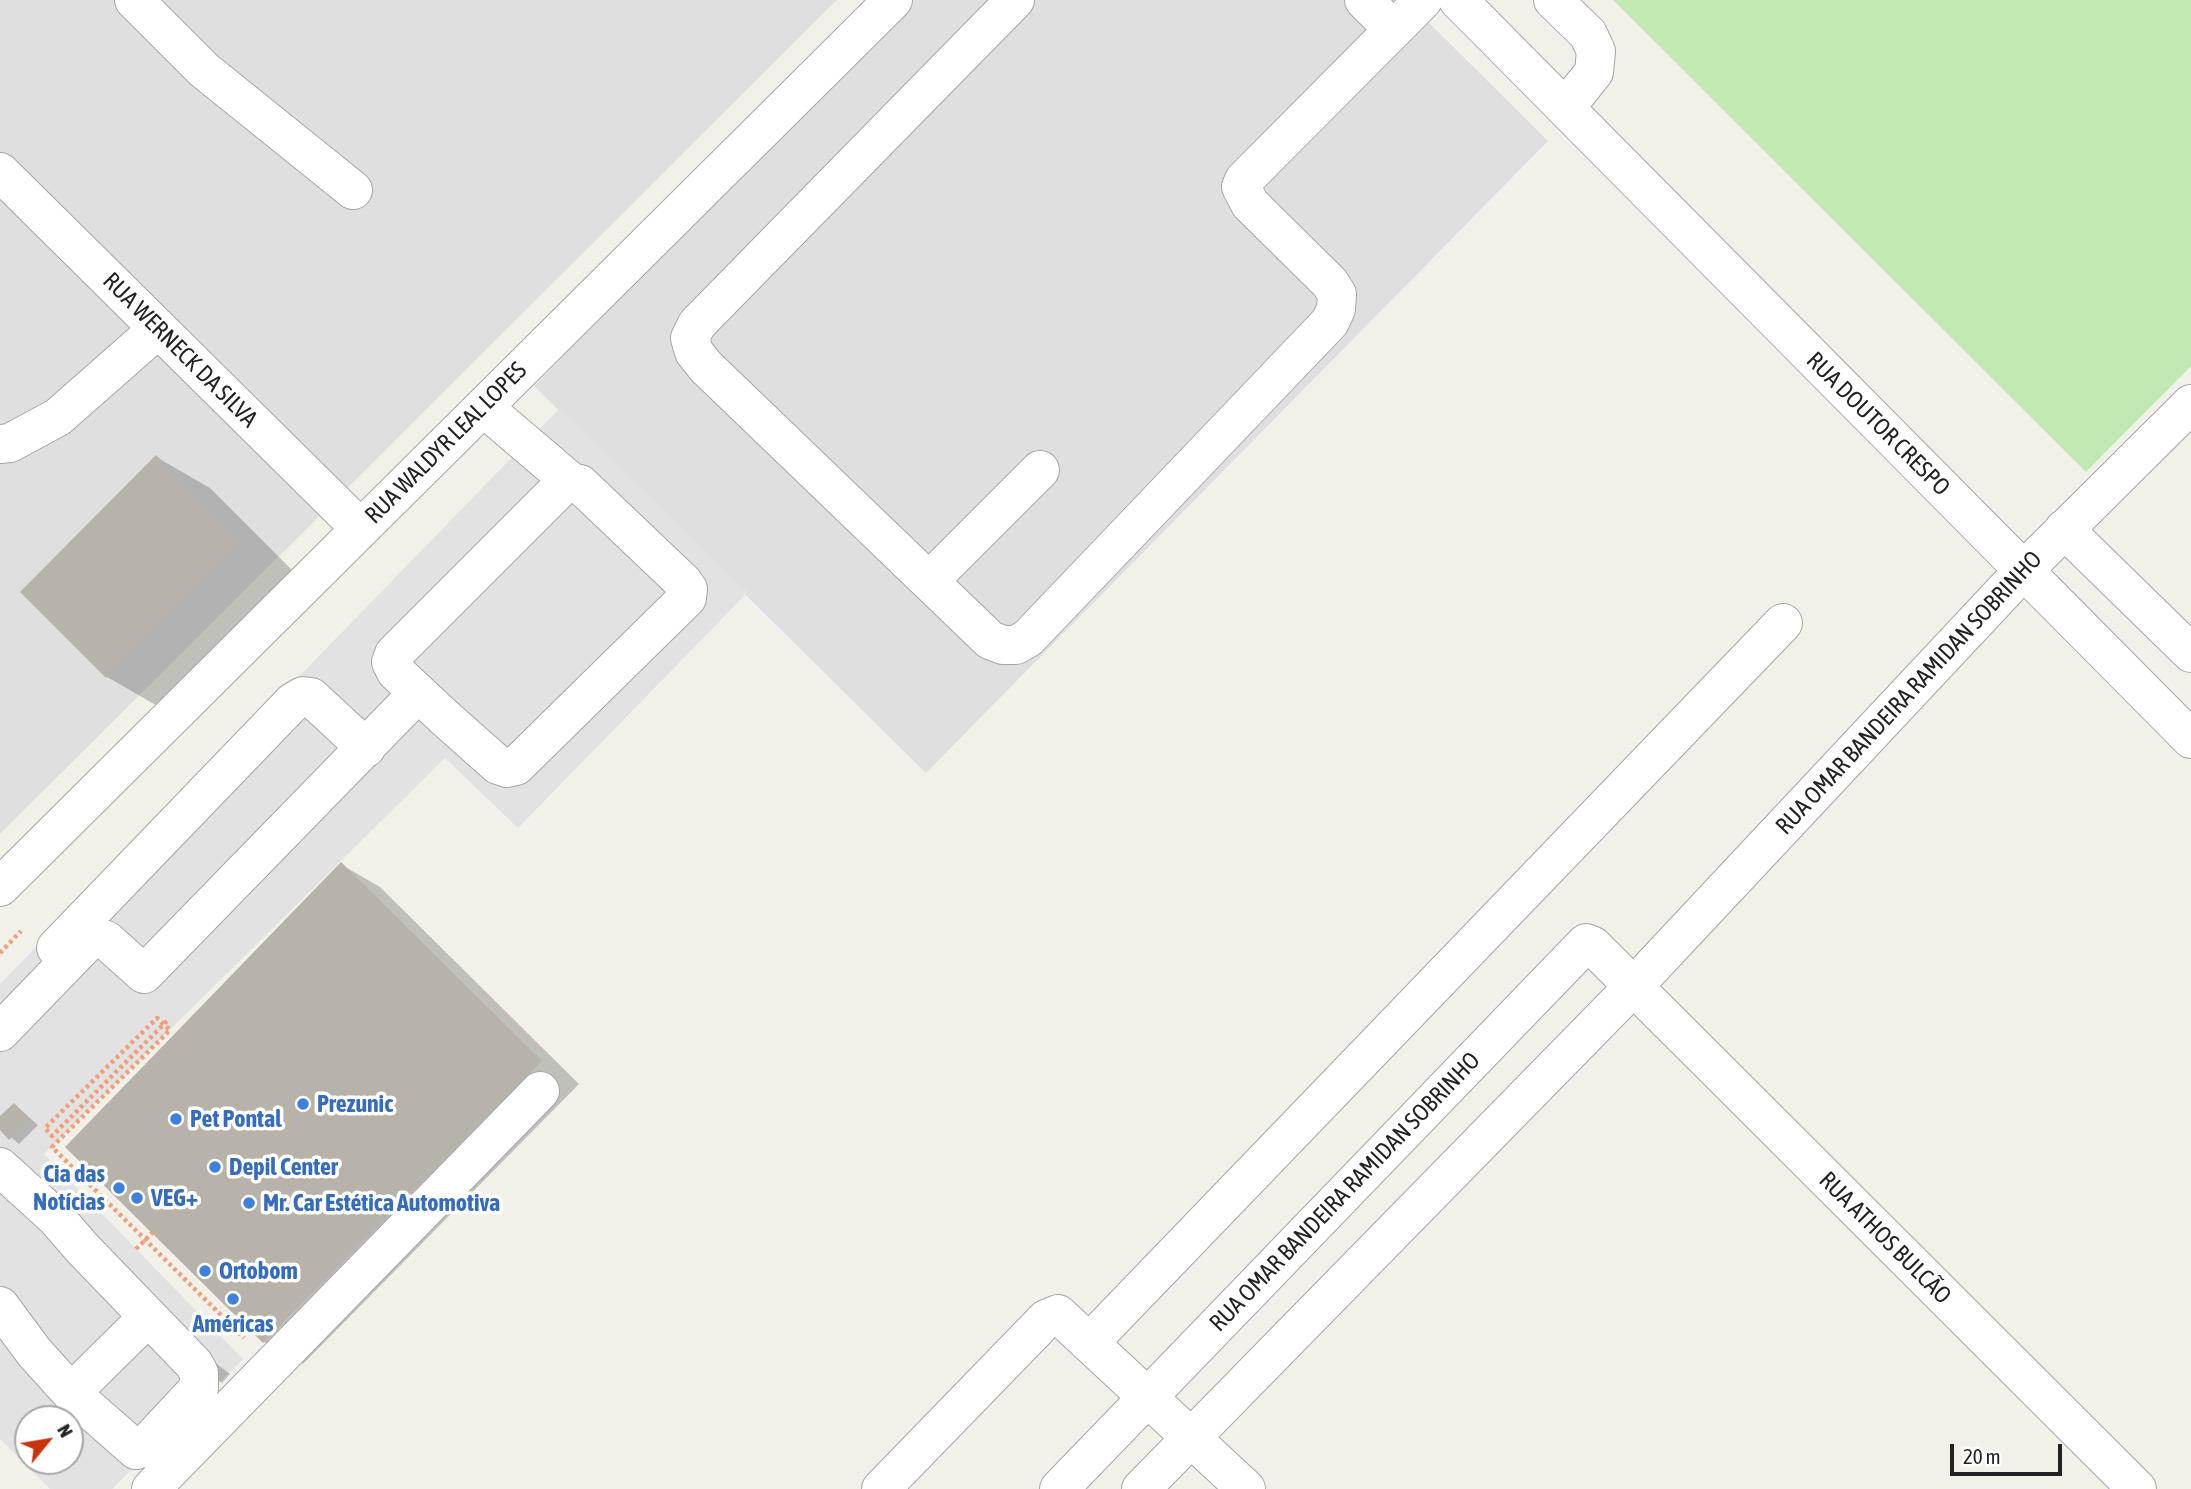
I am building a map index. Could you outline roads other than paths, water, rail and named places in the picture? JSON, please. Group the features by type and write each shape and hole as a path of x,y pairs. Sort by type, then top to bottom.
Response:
{"street":[{"path":"134,0 204,70 353,190"},
{"name":"RUA WALDYR LEAL LOPES","path":"0,887 893,0"},
{"path":"1015,0 697,324 690,338 694,352 706,367 990,640 1003,645 1016,645 1028,638 1330,322 1336,309 1337,294 1330,283 1250,204 1241,187 1244,180 1423,0"},
{"path":"1364,0 1393,29"},
{"name":"RUA DOUTOR CRESPO","path":"1458,0 2191,739"},
{"path":"1553,0 1588,34 1596,51 1594,72 1566,107"},
{"name":"RUA WERNECK DA SILVA","path":"0,172 360,528"},
{"path":"0,444 10,443 58,417 158,329"},
{"name":"RUA OMAR BANDEIRA RAMIDAN SOBRINHO","path":"1141,1489 1633,987 2023,570 2191,404"},
{"path":"483,407 571,482 580,484 688,589 687,598 516,766 498,765 396,672 391,662 394,654 562,486 571,482"},
{"path":"929,581 1040,470"},
{"path":"2064,529 2191,653"},
{"path":"1090,1342 1783,623"},
{"path":"0,1032 85,940 93,936 106,940 144,974 418,693"},
{"path":"0,1007 293,702 303,696 311,697 366,748"},
{"name":"RUA OMAR BANDEIRA RAMIDAN SOBRINHO","path":"1059,1489 1578,948 1586,943 1593,946 1633,987"},
{"name":"RUA ATHOS BULCÃO","path":"1633,987 2137,1489"},
{"path":"151,1489 540,1091"},
{"path":"0,1306 34,1352 71,1393 132,1448 143,1448 199,1388 200,1380 194,1364 57,1218 3,1178"},
{"path":"881,1489 1051,1315 1064,1318 1246,1489"},
{"path":"71,1393 148,1317"}],"place":[{"name":"Prezunic","path":"303,1104"},
{"name":"Pet Pontal","path":"176,1119"},
{"name":"Depil Center","path":"215,1167"},
{"name":"Cia das Notícias","path":"119,1188"},
{"name":"VEG+","path":"137,1198"},
{"name":"Mr. Car Estética Automotiva","path":"249,1203"},
{"name":"Ortobom","path":"205,1271"},
{"name":"Américas","path":"233,1299"}]}
